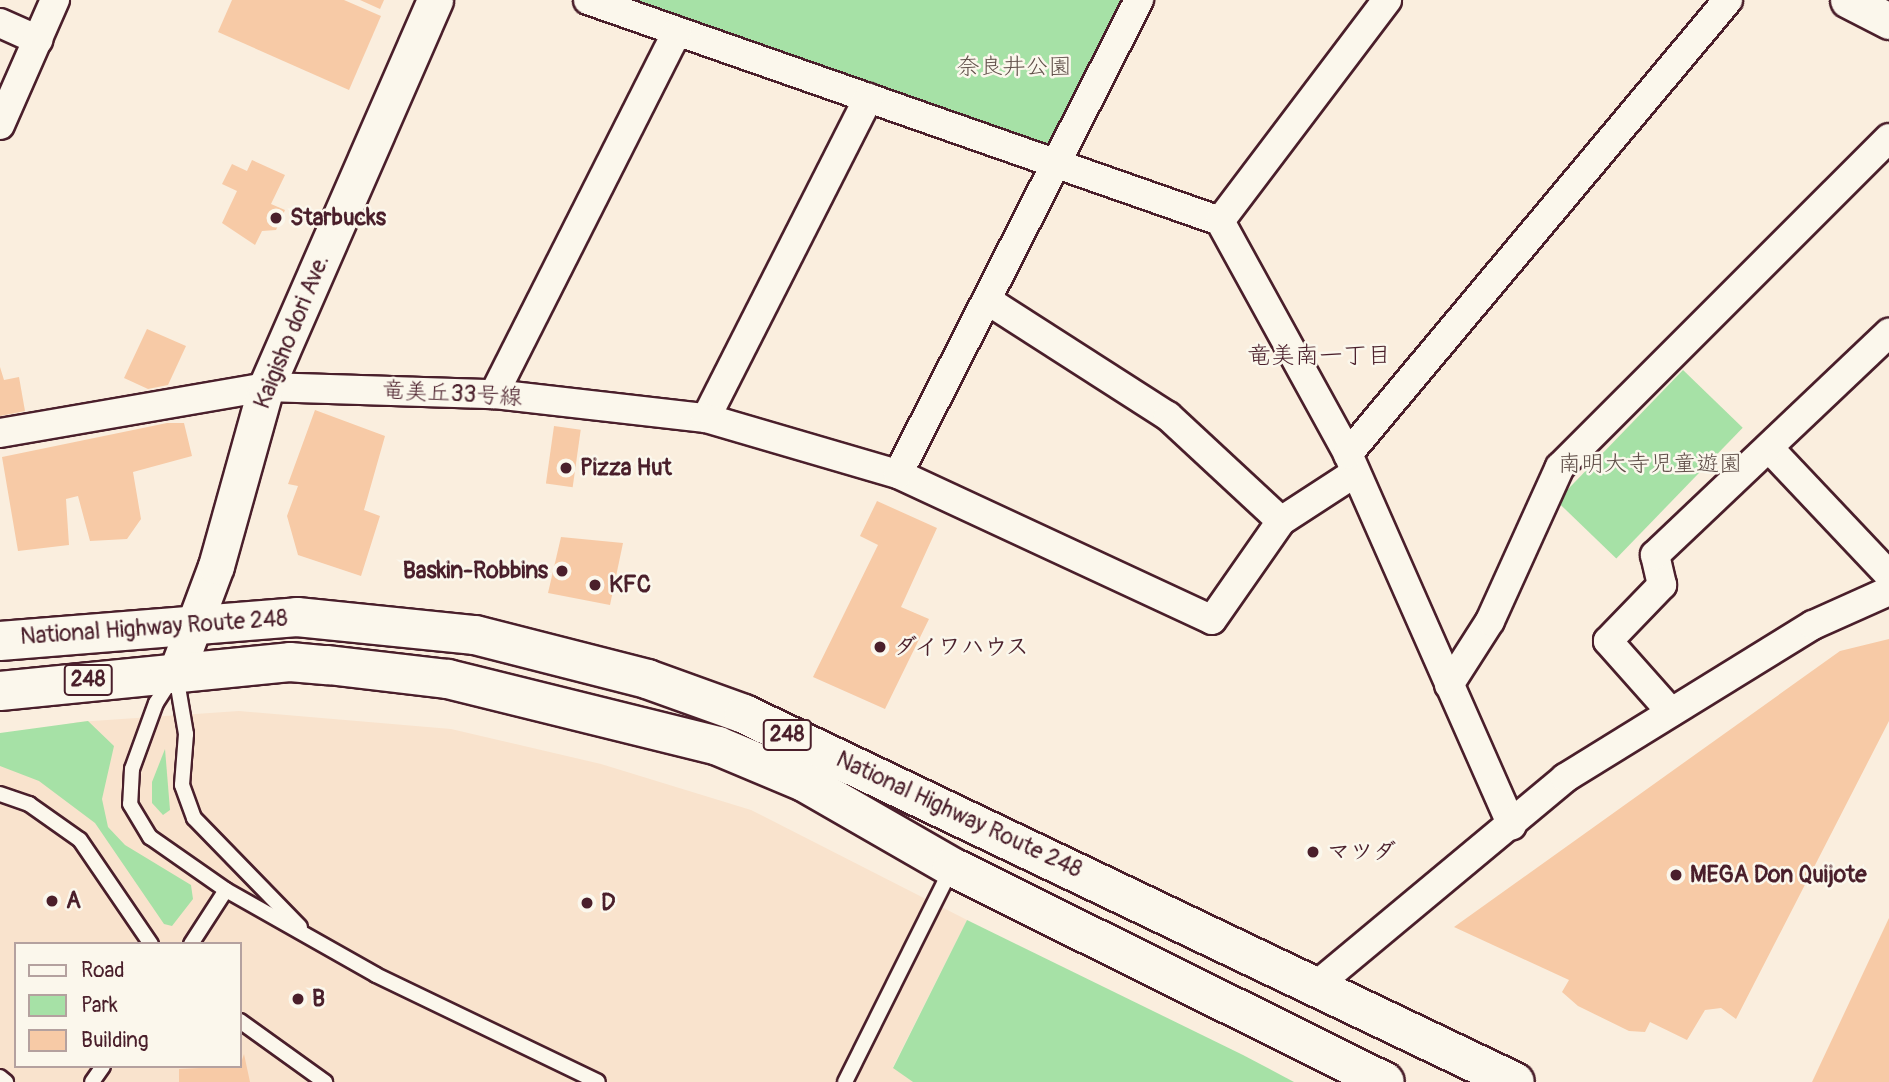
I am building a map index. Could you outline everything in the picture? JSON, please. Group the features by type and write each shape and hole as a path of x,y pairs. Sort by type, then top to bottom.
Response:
{"highway":[{"name":"National Highway Route 248","path":"0,641 196,621 297,617 475,635 647,679 756,720 1318,984 1515,1082"},
{"name":"National Highway Route 248","path":"0,691 290,662 448,679 718,746 804,782 952,867 1385,1082"}],"street":[{"path":"0,125 54,0"},
{"name":"Kaigisho dori Ave.","path":"176,673 196,621 266,387 435,0"},
{"path":"588,0 1220,221 1352,463 1511,825"},
{"path":"898,474 1139,0"},
{"path":"1220,221 1387,0"},
{"path":"987,300 1168,416 1280,521 1352,463 1728,0"},
{"path":"1848,0 1889,21"},
{"path":"0,23 38,40"},
{"path":"495,394 677,32"},
{"path":"706,418 868,98"},
{"path":"1450,685 1490,621 1560,467 1889,138"},
{"path":"1671,712 1608,641 1662,585 1655,555 1889,333"},
{"name":"竜美丘33号線","path":"0,433 266,387 495,394 706,418 898,474 1212,620 1280,521"},
{"path":"1769,448 1889,575"},
{"path":"1318,984 1565,778 1813,625 1889,591"}],"lane":[{"path":"176,673 156,703 132,769 130,804 149,837 226,890 310,938 598,1082"},
{"path":"176,673 186,734 183,785 194,818 310,938"},
{"path":"0,794 29,804 80,840 150,942"},
{"path":"845,1082 952,867"},
{"path":"192,942 226,890"},
{"path":"242,1022 325,1082"},
{"path":"0,1077 6,1082"}],"shaded area":[{"path":"239,711 451,729 601,764 751,810 967,920 893,1067 913,1082 0,1082 0,737 78,722"}],"green space":[{"name":"奈良井公園","path":"626,0 1126,0 1050,151"},
{"name":"南明大寺児童遊園","path":"1683,370 1743,428 1616,559 1557,501"},
{"path":"88,721 114,746 102,799 108,827 125,845 191,885 193,899 172,926 164,924 95,823 39,781 0,766 0,733"},
{"path":"165,749 170,810 163,815 152,803 152,782"},
{"path":"967,920 1294,1082 913,1082 893,1068"}],"building":[{"path":"232,0 344,0 381,16 349,90 218,32"},
{"path":"360,0 384,0 380,9"},
{"path":"252,160 285,175 271,204 285,210 276,230 262,231 255,245 222,223 237,191 222,184 232,164 247,171"},
{"path":"147,329 186,346 168,385 148,389 124,378"},
{"path":"0,367 4,380 19,377 25,411 0,416"},
{"path":"315,410 385,436 364,510 380,516 361,576 298,555 287,516 298,486 288,484"},
{"path":"167,423 184,423 192,456 133,472 141,519 127,539 90,541 78,496 66,499 69,545 18,551 2,457"},
{"path":"554,426 581,430 573,487 546,483"},
{"path":"877,501 937,528 901,607 929,619 885,709 813,677 878,545 860,536"},
{"path":"561,537 623,543 610,605 548,593"},
{"path":"1889,639 1889,721 1736,1019 1721,1008 1705,1010 1687,1040 1650,1022 1645,1032 1629,1031 1578,1006 1562,992 1569,980 1454,927 1840,651"},
{"path":"1889,918 1889,1082 1812,1082"},
{"path":"244,1054 250,1082 179,1082 179,1069 242,1068"}],"place":[{"name":"Starbucks","path":"276,218"},
{"name":"Pizza Hut","path":"566,468"},
{"name":"Baskin-Robbins","path":"562,571"},
{"name":"KFC","path":"595,585"},
{"name":"ダイワハウス","path":"880,647"},
{"name":"マツダ","path":"1313,852"},
{"name":"MEGA Don Quijote","path":"1676,875"},
{"name":"A","path":"52,901"},
{"name":"D","path":"587,903"},
{"name":"B","path":"298,999"}],"district":[{"name":"竜美南一丁目","path":"1319,356"}]}
